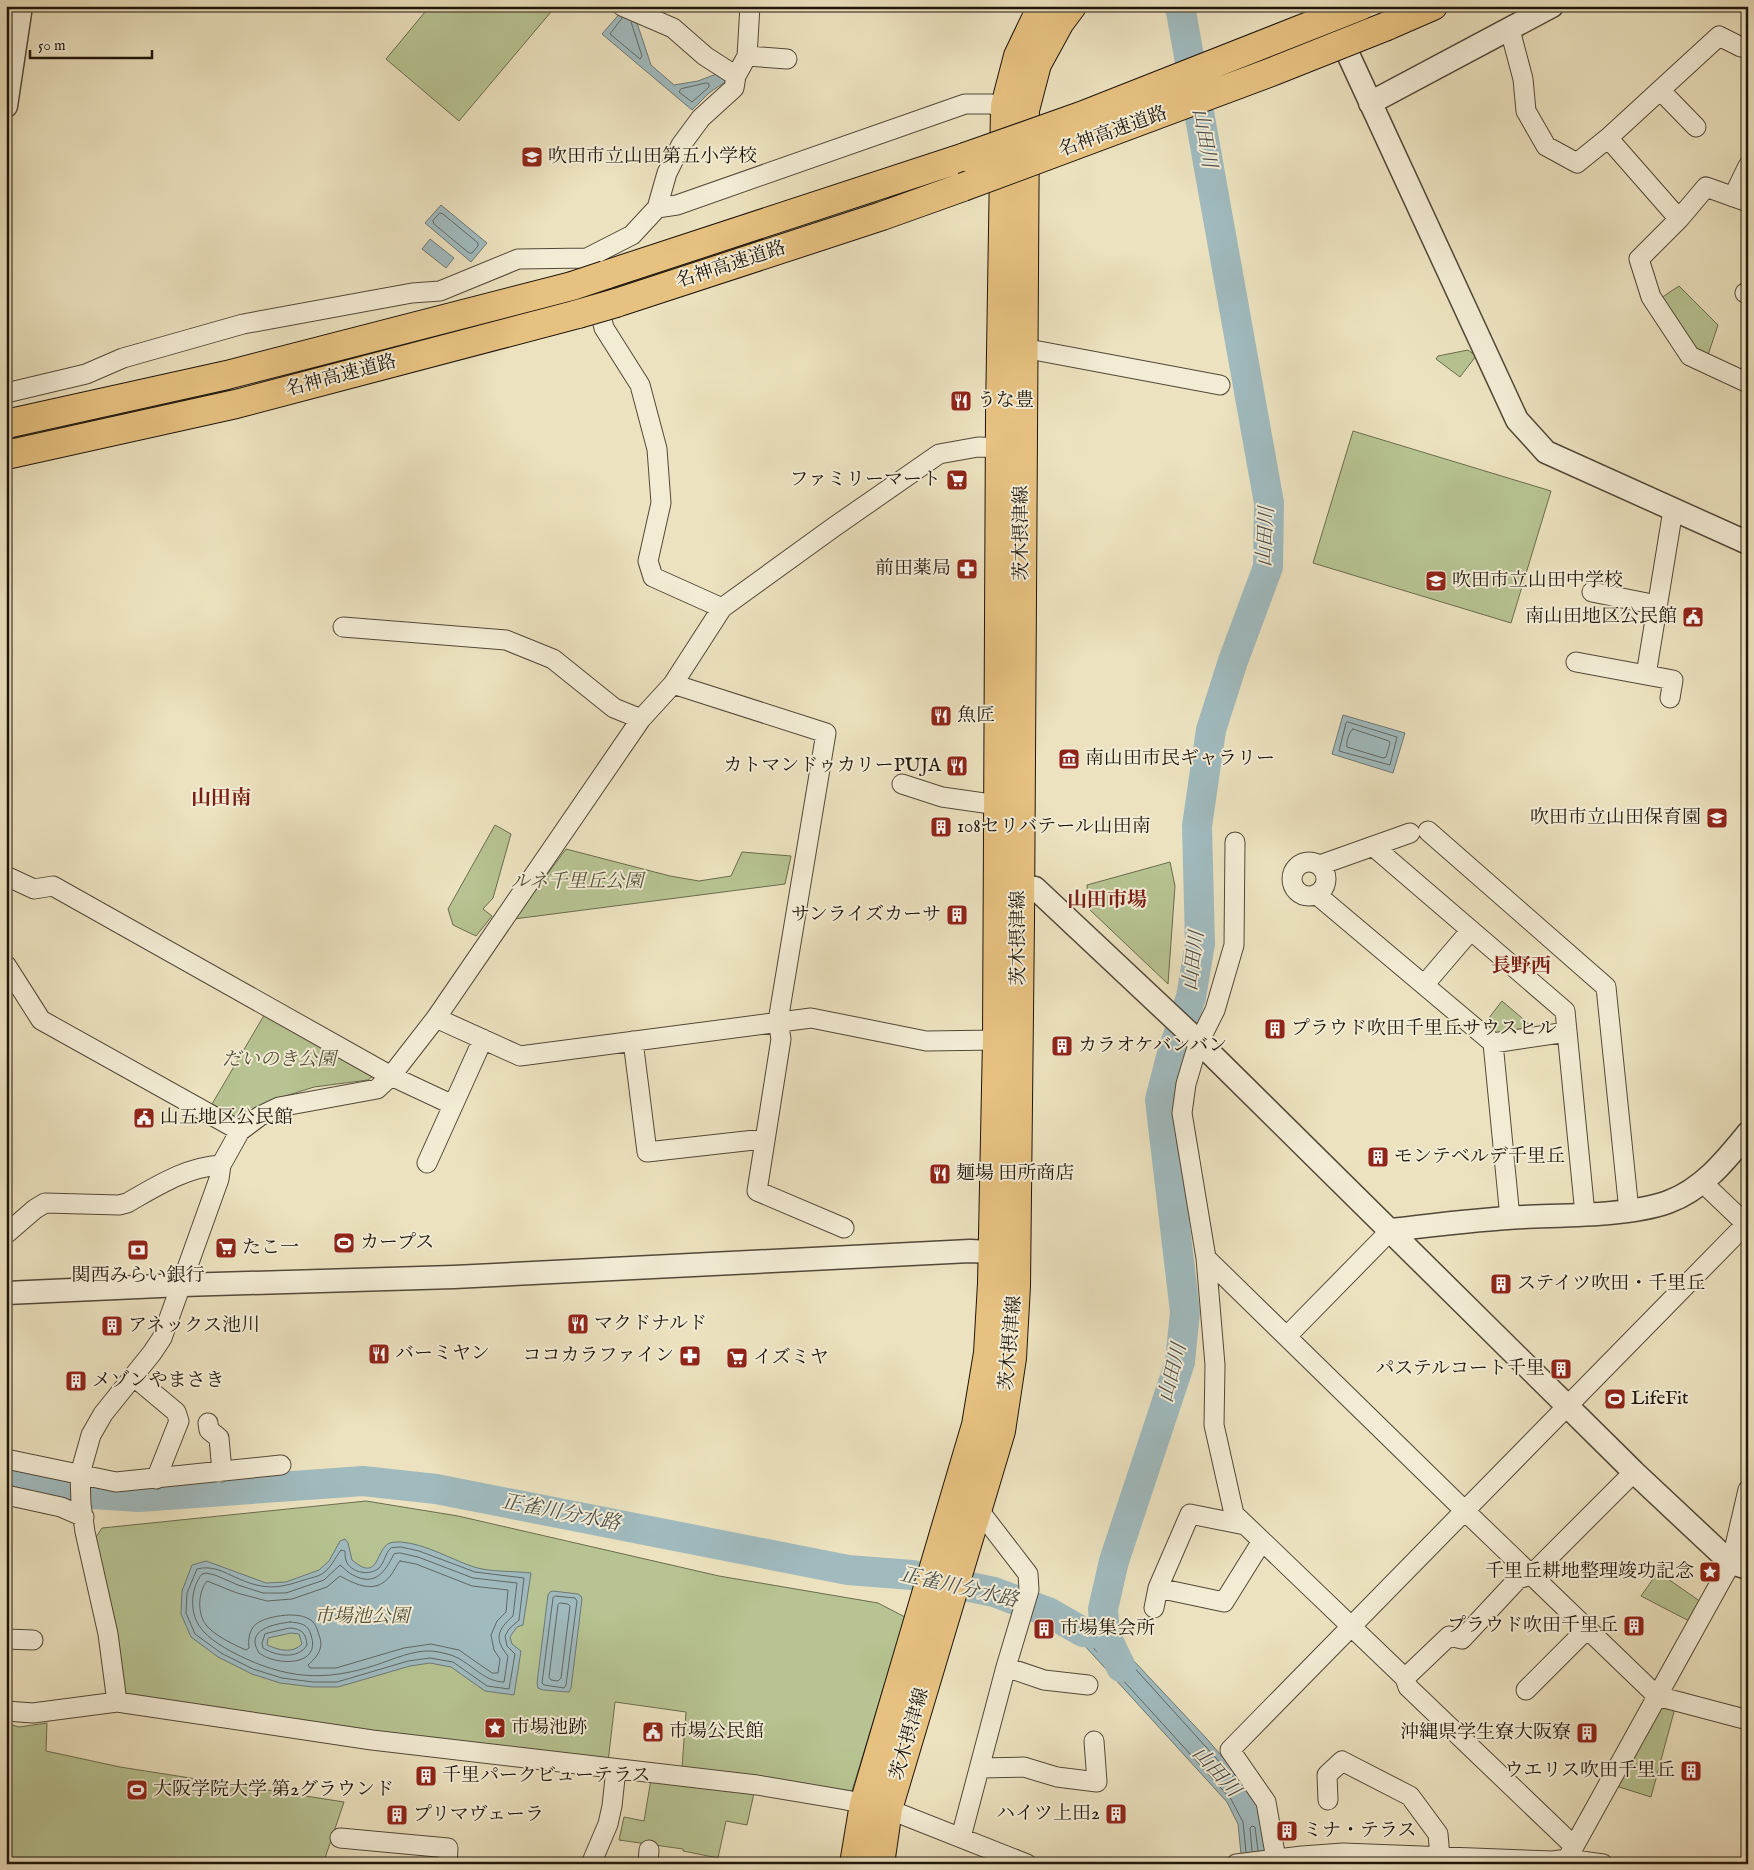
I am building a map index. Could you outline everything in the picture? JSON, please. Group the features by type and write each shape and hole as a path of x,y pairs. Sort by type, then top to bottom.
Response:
{"main road":[{"name":"名神高速道路","path":"6,424 227,375 572,286 596,266 965,157 1081,116 1360,6"},
{"name":"名神高速道路","path":"6,455 236,404 578,314 882,216 963,187 1274,72 1433,6"},
{"name":"茨木摂津線","path":"854,1864 876,1807 947,1567 976,1425 1004,1253 1009,885 1011,448 1005,106 1018,56 1055,10"},
{"name":"茨木摂津線","path":"947,1567 978,1509 1001,1431 1012,1358 1004,1253 996,1040 1009,885 998,805 1011,448 1024,348 1025,110 1037,64 1055,10"},
{"name":"茨木摂津線","path":"876,1807 880,1864"}],"street":[{"path":"6,106 21,6"},
{"path":"622,6 674,28 706,56 736,76"},
{"path":"6,393 86,374 123,358 243,324 412,293 440,291 518,259 596,266 632,235 657,208 667,173 681,145 701,118 734,88 736,76 747,56 750,6"},
{"path":"1327,6 1517,420 1546,452 1748,543"},
{"path":"1370,103 1552,6"},
{"path":"1510,30 1523,79 1526,111 1546,146 1577,163 1608,138 1719,36 1741,47"},
{"path":"747,56 787,60"},
{"path":"1660,90 1696,127"},
{"path":"657,208 677,205 965,104 1005,106"},
{"path":"1608,138 1679,219"},
{"path":"1748,166 1740,199 1706,187 1679,219 1639,260 1651,297 1690,356 1748,383"},
{"path":"596,266 604,328 640,385 657,449 660,503 648,561 653,577 722,608"},
{"path":"1024,348 1220,384"},
{"path":"117,1702 108,1634 85,1532 80,1478 91,1435 103,1414 162,1338 219,1179 221,1165 240,1131 260,1116 279,1107 377,1089 391,1076 436,1018 641,719 673,684 722,608 939,454 978,447 1011,448"},
{"path":"1646,675 1672,510"},
{"path":"1592,592 1657,604"},
{"path":"343,627 506,640 552,659 614,708 641,719"},
{"path":"1576,662 1673,680 1670,698"},
{"path":"673,684 826,733 778,1021 781,1039 764,1139 758,1191 844,1228"},
{"path":"902,784 942,798 998,805"},
{"path":"1320,865 1326,881 1321,891 1316,894 1306,895 1300,893 1293,885 1293,874 1295,869 1304,862 1320,865 1419,832 1606,987 1629,1211"},
{"path":"1235,842 1234,945 1215,1010 1199,1042 1186,1084 1182,1113 1206,1258 1215,1365 1214,1425 1234,1514 1404,1678 1408,1686 1562,1857"},
{"path":"1374,847 1565,1011 1585,1214"},
{"path":"6,876 34,889 53,886 391,1076 453,1105"},
{"path":"1009,885 1035,888 1167,1011 1391,1230 1634,1472 1739,1566"},
{"path":"1316,894 1494,1043 1510,1218"},
{"path":"1424,985 1470,930"},
{"path":"6,965 41,1020 240,1131"},
{"path":"436,1018 520,1056 811,1018 926,1041 996,1040"},
{"path":"1494,1043 1567,1032"},
{"path":"427,1162 483,1039"},
{"path":"633,1041 647,1152 764,1139"},
{"path":"1287,1336 1391,1230 1510,1218 1629,1211 1668,1202 1702,1182 1730,1155 1748,1133"},
{"path":"6,1234 35,1209 45,1203 119,1206 182,1174 205,1166 221,1165"},
{"path":"1276,1859 1266,1802 1230,1750 1464,1510 1747,1225 1702,1182"},
{"path":"6,1293 182,1285 464,1277 970,1251 1004,1253"},
{"path":"1206,1258 1657,1696 1748,1720"},
{"path":"134,1376 176,1412 179,1421 156,1479"},
{"path":"208,1424 209,1430 219,1438 222,1472"},
{"path":"6,1460 80,1478 116,1482 281,1465"},
{"path":"1404,1678 1449,1636 1462,1639 1518,1579 1531,1575 1634,1472"},
{"path":"1562,1857 1657,1696 1739,1566 1748,1490"},
{"path":"6,1495 83,1511"},
{"path":"961,1837 1028,1590 1028,1574 978,1509"},
{"path":"1154,1608 1158,1588 1190,1514 1245,1525"},
{"path":"1158,1588 1224,1602 1262,1540"},
{"path":"1526,1690 1587,1629"},
{"path":"6,1639 32,1640"},
{"path":"1006,1667 1044,1680 1088,1685"},
{"path":"6,1711 34,1712 117,1702 372,1740 757,1785 876,1807 961,1837 1028,1864"},
{"path":"980,1768 1024,1767 1057,1777 1097,1782 1094,1741"},
{"path":"1328,1800 1327,1775 1342,1761 1410,1796 1438,1834 1440,1857"},
{"path":"591,1864 608,1824 616,1769"},
{"path":"340,1838 448,1848 447,1864"},
{"path":"1236,1864 1276,1859 1302,1860 1343,1853 1374,1859 1562,1857 1603,1864"}],"green space":[{"path":"430,6 556,6 459,121 386,59"},
{"path":"1679,286 1718,325 1707,358 1697,355 1658,300"},
{"path":"1468,350 1476,356 1460,377 1436,359 1438,356"},
{"path":"1353,431 1551,491 1511,623 1313,563"},
{"path":"495,825 511,834 493,898 483,909 492,916 476,936 453,925 448,909"},
{"name":"ルネ千里丘公園","path":"566,849 670,876 699,881 731,876 742,852 791,856 785,884 514,919"},
{"path":"1170,862 1175,886 1168,984 1089,909 1087,885"},
{"path":"1502,1001 1536,1030 1496,1034 1482,1027"},
{"name":"だいのき公園","path":"266,1012 377,1073 368,1080 314,1087 276,1099 242,1120 212,1104"},
{"name":"市場池公園","path":"366,1501 458,1516 719,1576 878,1603 905,1617 852,1791 682,1768 686,1712 615,1702 608,1762 123,1700 94,1540 102,1528"},
{"path":"1658,1572 1701,1602 1691,1622 1641,1596"},
{"path":"1663,1705 1675,1708 1651,1797 1616,1786"},
{"name":"大阪学院大学 第2グラウンド","path":"6,1723 19,1727 47,1723 46,1751 120,1767 344,1802 323,1864 6,1864"},
{"path":"651,1779 754,1793 747,1825 726,1821 718,1858 683,1851 683,1849 619,1840 624,1817 644,1821"}],"water":[{"path":"622,11 635,17 651,65 674,85 698,81 719,73 728,80 709,93 692,110 602,34"},
{"path":"441,205 487,243 471,262 425,223"},
{"path":"430,239 454,258 446,268 422,249"},
{"path":"1343,715 1405,733 1393,773 1332,754"},
{"path":"345,1539 348,1543 352,1560 368,1568 376,1562 385,1546 401,1542 429,1549 480,1569 531,1573 523,1625 517,1627 510,1637 512,1644 521,1651 514,1695 485,1691 451,1667 430,1663 410,1666 338,1687 313,1687 280,1683 252,1674 218,1657 191,1637 181,1614 182,1591 192,1565 206,1561 266,1583 286,1582 319,1570 329,1561 340,1541","holes":["291,1633 299,1634 302,1644 294,1649 281,1650 267,1645 268,1638"]},
{"path":"553,1591 578,1594 582,1599 569,1692 543,1690 538,1688 537,1683 548,1595"},
{"path":"1086,1630 1118,1631 1133,1660 1207,1739 1256,1796 1270,1864 1242,1864 1238,1824 1227,1802 1084,1645"}],"waterway":[{"name":"山田川","path":"1121,1667 1105,1634 1103,1609 1114,1561 1180,1362 1185,1312 1160,1100 1171,1057 1191,997 1200,944 1197,826 1211,730 1233,661 1268,567 1269,503 1180,6"},
{"name":"正雀川分水路","path":"6,1476 93,1494 139,1497 363,1481 436,1489 848,1570 912,1575 994,1592 1048,1612 1083,1632 1105,1634"}],"place":[{"name":"吹田市立山田第五小学校","path":"532,157"},
{"name":"うな豊","path":"961,401"},
{"name":"ファミリーマート","path":"957,480"},
{"name":"前田薬局","path":"967,569"},
{"name":"吹田市立山田中学校","path":"1436,581"},
{"name":"南山田地区公民館","path":"1693,617"},
{"name":"魚匠","path":"941,716"},
{"name":"南山田市民ギャラリー","path":"1069,759"},
{"name":"カトマンドゥカリーPUJA","path":"957,766"},
{"name":"吹田市立山田保育園","path":"1717,818"},
{"name":"108セリバテール山田南","path":"941,827"},
{"name":"サンライズカーサ","path":"957,915"},
{"name":"プラウド吹田千里丘サウスヒル","path":"1275,1029"},
{"name":"カラオケバンバン","path":"1062,1046"},
{"name":"山五地区公民館","path":"144,1118"},
{"name":"モンテベルデ千里丘","path":"1378,1157"},
{"name":"麺場 田所商店","path":"940,1174"},
{"name":"カープス","path":"344,1243"},
{"name":"たこ一","path":"226,1248"},
{"name":"関西みらい銀行","path":"138,1250"},
{"name":"ステイツ吹田・千里丘","path":"1501,1284"},
{"name":"マクドナルド","path":"578,1324"},
{"name":"アネックス池川","path":"112,1326"},
{"name":"バーミヤン","path":"379,1354"},
{"name":"ココカラファイン","path":"690,1356"},
{"name":"イズミヤ","path":"737,1358"},
{"name":"パステルコート千里","path":"1561,1369"},
{"name":"メゾンやまさき","path":"76,1381"},
{"name":"LifeFit","path":"1615,1399"},
{"name":"千里丘耕地整理竣功記念","path":"1710,1572"},
{"name":"プラウド吹田千里丘","path":"1634,1626"},
{"name":"市場集会所","path":"1044,1629"},
{"name":"市場池跡","path":"495,1728"},
{"name":"市場公民館","path":"653,1732"},
{"name":"沖縄県学生寮大阪寮","path":"1587,1733"},
{"name":"ウエリス吹田千里丘","path":"1691,1771"},
{"name":"千里パークビューテラス","path":"426,1776"},
{"name":"大阪学院大学 第2グラウンド","path":"137,1790"},
{"name":"ハイツ上田2","path":"1116,1814"},
{"name":"プリマヴェーラ","path":"397,1815"},
{"name":"ミナ・テラス","path":"1287,1831"}],"district":[{"name":"山田南","path":"221,798"},
{"name":"山田市場","path":"1107,900"},
{"name":"長野西","path":"1521,966"}]}
